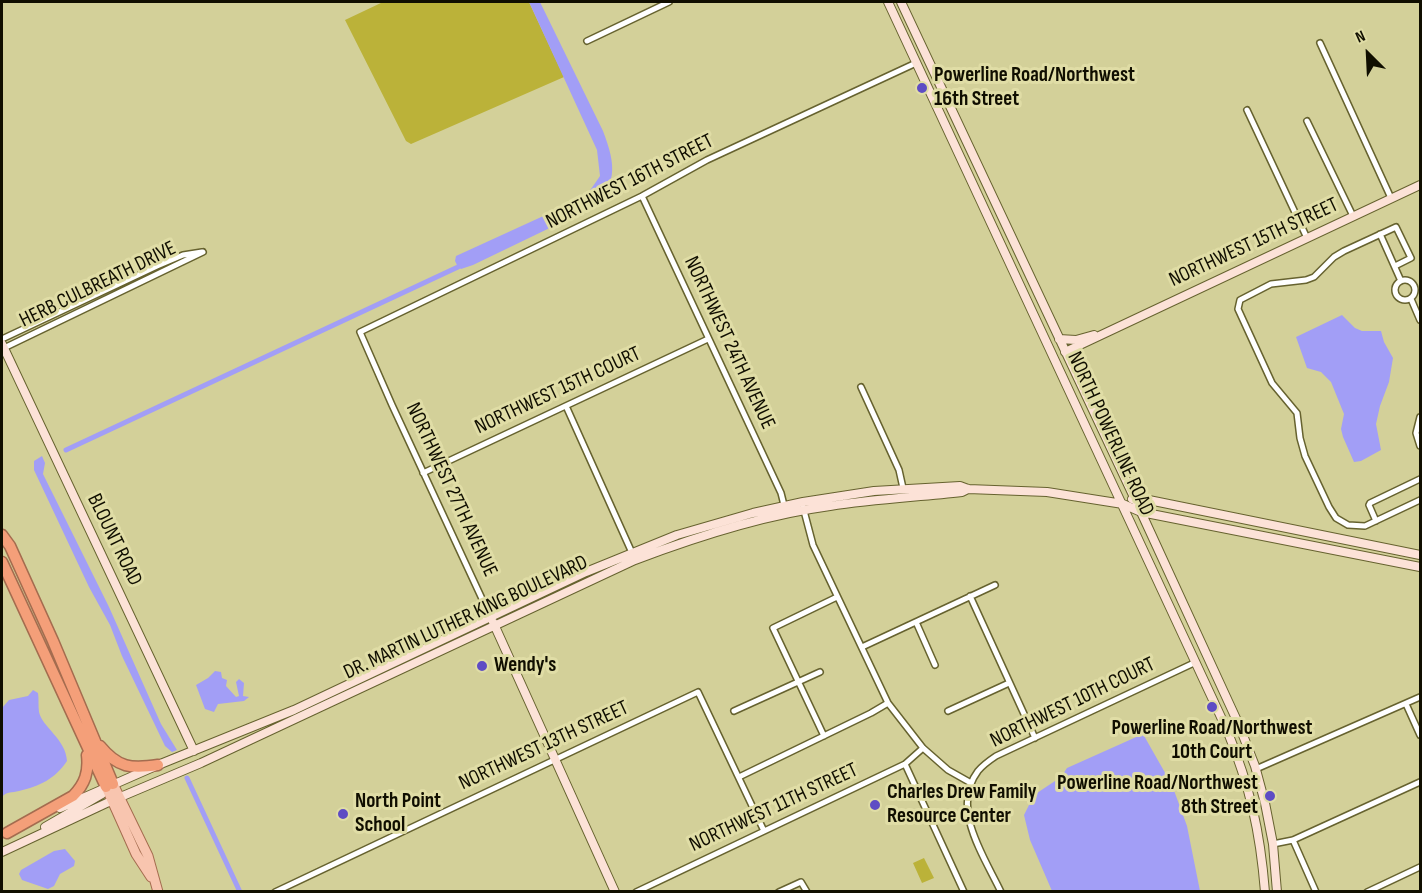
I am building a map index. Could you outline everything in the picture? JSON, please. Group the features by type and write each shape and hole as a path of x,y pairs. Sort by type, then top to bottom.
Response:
{"highway":[{"path":"2,535 10,546 53,641 89,742 88,765 82,787 73,796 4,835"},
{"path":"2,546 46,641 61,663"},
{"path":"2,562 45,659 89,742 109,786"},
{"path":"2,576 33,642 45,659"},
{"path":"89,742 117,763 140,767 158,765"}],"main road":[{"name":"NORTH POWERLINE ROAD","path":"888,2 1227,730 1244,771 1258,829 1265,891"},
{"name":"NORTH POWERLINE ROAD","path":"901,2 1239,725 1256,769 1265,803 1275,858 1277,891"},
{"name":"NORTHWEST 15TH STREET","path":"1065,352 1420,185"},
{"path":"1042,330 1055,346 1065,352"},
{"name":"NORTHWEST 15TH STREET","path":"1059,339 1076,340 1104,334"},
{"name":"BLOUNT ROAD","path":"3,346 194,751"},
{"path":"1055,360 1061,360 1074,372"},
{"name":"DR. MARTIN LUTHER KING BOULEVARD","path":"4,835 109,786 294,710 490,616 634,556 803,506 903,488 960,486 968,489 1047,492 1123,504 1141,512 1420,567"},
{"name":"DR. MARTIN LUTHER KING BOULEVARD","path":"2,852 313,711 677,535 784,505 803,506 872,500 962,492 968,489"},
{"path":"1123,504 1134,497 1420,555"},
{"path":"739,525 746,519 773,512 784,505"},
{"name":"NORTHWEST 27TH AVENUE","path":"490,616 615,891"},
{"path":"1196,662 1210,672 1219,683"},
{"path":"344,696 369,674"},
{"path":"313,711 315,705 342,691 342,687"},
{"path":"28,840 36,832 102,794 109,786 148,856 158,891"},
{"path":"1258,829 1265,840 1273,844"},
{"path":"1261,844 1275,858"}],"street":[{"path":"587,41 669,2"},
{"path":"1320,43 1391,198"},
{"name":"NORTHWEST 16TH STREET","path":"360,332 642,196 707,160 916,63"},
{"path":"1247,110 1307,238"},
{"path":"1307,121 1353,216"},
{"name":"NORTHWEST 24TH AVENUE","path":"642,196 784,505"},
{"path":"1395,266 1411,258 1396,227 1344,251 1314,277 1271,284 1246,296 1240,300 1238,309 1272,383 1297,413 1303,450 1336,519 1347,525 1365,526 1420,500"},
{"path":"1380,234 1401,281"},
{"name":"HERB CULBREATH DRIVE","path":"2,339 157,266 183,255 203,252 3,346"},
{"path":"1406,280 1417,284 1411,299 1402,300 1396,295 1395,288 1401,281 1406,280"},
{"path":"1411,299 1420,320"},
{"name":"NORTHWEST 27TH AVENUE","path":"360,332 490,616"},
{"name":"NORTHWEST 15TH COURT","path":"423,473 708,339"},
{"path":"861,387 899,470 903,488"},
{"path":"566,406 634,556"},
{"path":"1420,417 1416,433 1420,446"},
{"path":"1376,521 1369,505 1370,502 1420,479"},
{"path":"803,506 813,545 888,703 923,748 948,770 971,783 966,807 971,827 1001,891"},
{"path":"862,647 995,585"},
{"path":"970,596 1035,738"},
{"path":"824,736 773,628 837,597"},
{"path":"916,622 935,665"},
{"name":"NORTHWEST 10TH COURT","path":"971,783 980,770 996,756 1196,662"},
{"path":"734,711 820,672"},
{"path":"948,711 1009,683"},
{"name":"NORTHWEST 13TH STREET","path":"275,891 698,692 739,777"},
{"path":"1256,769 1420,697"},
{"path":"764,831 739,777 888,703"},
{"path":"1406,704 1420,735"},
{"name":"NORTHWEST 11TH STREET","path":"636,891 905,764 923,748"},
{"path":"905,764 963,891"},
{"path":"1273,844 1293,840 1420,782"},
{"path":"1293,840 1317,891"},
{"path":"1367,891 1420,867"},
{"path":"779,891 801,882 807,891"}],"shaded area":[{"path":"383,2 529,2 564,77 411,144 406,141 345,20"},
{"path":"529,2 540,2 603,131 612,165 610,184 605,193 587,210 461,269 455,261 456,256 574,202 589,192 600,176 597,150"},
{"path":"1342,315 1355,328 1362,331 1381,331 1393,358 1389,382 1376,424 1381,450 1361,461 1354,462 1343,437 1341,429 1344,414 1331,382 1321,372 1307,368 1296,337"},
{"path":"42,456 45,463 43,474 109,607 161,724 177,750 172,752 165,746 122,656 110,625 89,587 34,470 34,461"},
{"path":"215,671 221,672 222,678 227,680 226,686 236,697 239,696 236,682 239,679 244,683 243,696 249,697 244,701 218,704 214,712 205,709 196,685"},
{"path":"33,690 38,693 41,718 63,746 67,761 46,781 2,797 2,708 9,700 28,696"},
{"path":"1143,734 1172,785 1187,826 1200,891 1052,891 1030,840 1024,815 1034,795 1061,777 1067,768"},
{"path":"65,849 75,861 74,866 60,874 54,886 48,889 22,880 19,874 21,870 54,851"},
{"path":"924,858 934,878 922,883 913,863"}],"waterway":[{"path":"66,450 458,267"},
{"path":"187,778 240,892"}],"place":[{"name":"Powerline Road/Northwest 16th Street","path":"922,88"},
{"name":"Wendy's","path":"482,666"},
{"name":"Powerline Road/Northwest 10th Court","path":"1212,707"},
{"name":"Powerline Road/Northwest 8th Street","path":"1270,796"},
{"name":"Charles Drew Family Resource Center","path":"875,805"},
{"name":"North Point School","path":"343,814"}]}
